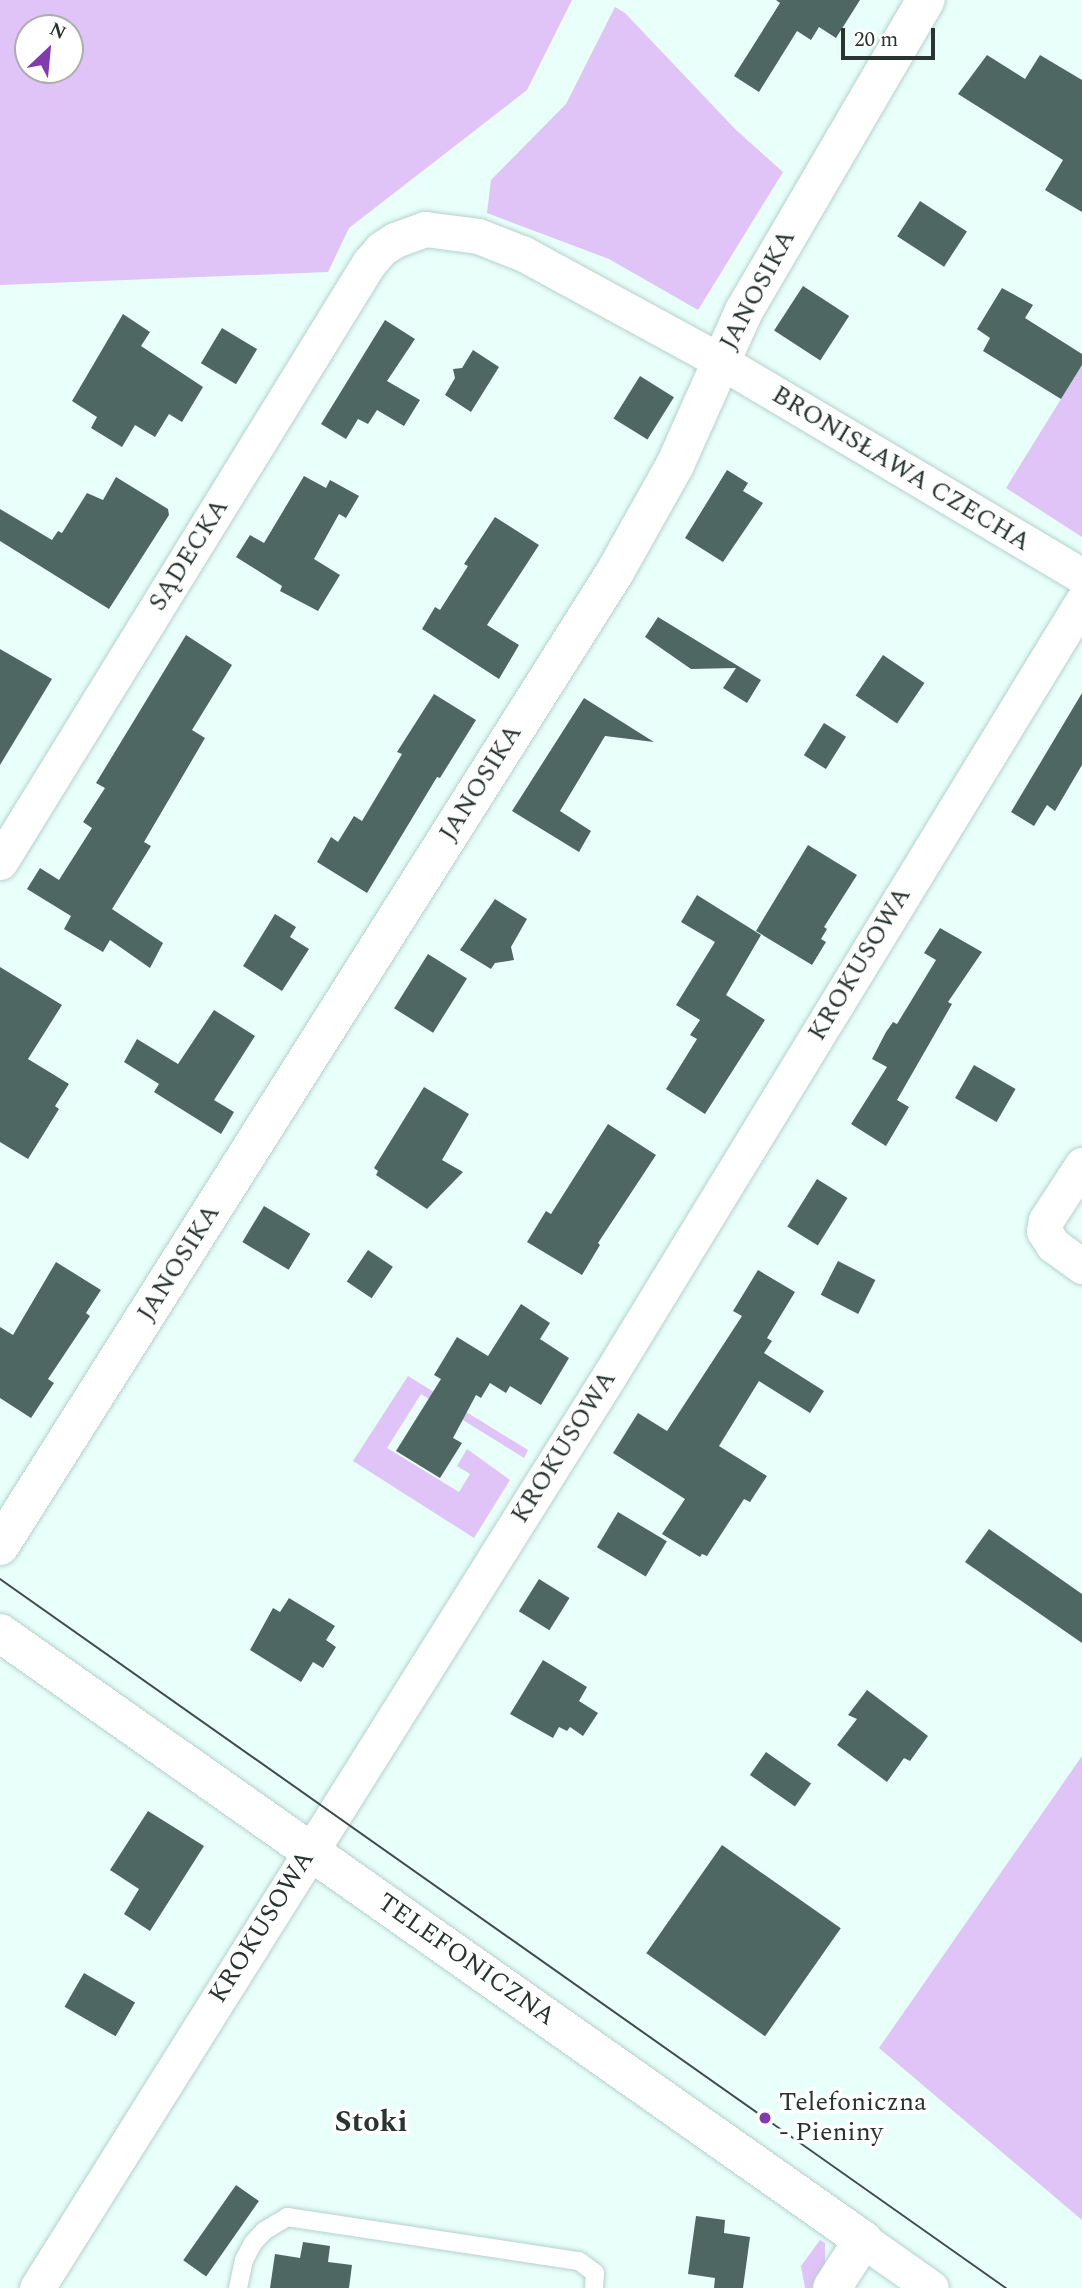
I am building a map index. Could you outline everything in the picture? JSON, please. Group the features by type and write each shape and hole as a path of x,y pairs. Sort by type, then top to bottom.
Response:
{"street":[{"name":"JANOSIKA","path":"0,1546 615,572 675,465 720,361 763,276 926,0"},
{"name":"BRONISŁAWA CZECHA","path":"381,249 395,240 425,229 478,236 524,254 720,361 1082,576"},
{"name":"SĄDECKA","path":"0,862 381,249"},
{"name":"KROKUSOWA","path":"37,2288 611,1373 1082,602"},
{"path":"1082,1165 1046,1220 1044,1231 1053,1245 1082,1266"},
{"name":"TELEFONICZNA","path":"0,1633 931,2288"},
{"path":"832,2288 863,2240"}],"lane":[{"path":"238,2288 244,2260 253,2243 264,2231 288,2217 579,2261 594,2273 594,2288"}],"shaded area":[{"path":"0,0 572,0 527,90 349,228 328,272 0,285"},
{"path":"615,7 625,13 735,129 783,172 698,310 609,259 487,213 491,180 566,104"},
{"path":"1082,365 1082,537 1006,488"},
{"path":"408,1376 528,1450 524,1458 421,1394 387,1448 459,1492 470,1474 457,1466 467,1449 510,1480 474,1538 353,1461"},
{"path":"1082,1756 1082,2220 879,2048"},
{"path":"820,2240 825,2243 825,2266 813,2288 805,2288 801,2266"}],"building":[{"path":"776,0 860,0 836,38 819,27 811,40 797,31 759,92 734,76 780,3"},
{"path":"987,55 1025,79 1040,55 1082,80 1082,212 1045,190 1063,160 958,94"},
{"path":"920,201 967,231 944,267 897,236"},
{"path":"803,286 849,316 820,360 774,330"},
{"path":"1002,288 1033,305 1025,318 1082,354 1082,365 1061,399 983,351 990,338 977,329"},
{"path":"123,314 150,332 141,346 203,387 182,422 169,414 155,437 135,425 122,447 91,428 97,417 72,401"},
{"path":"385,320 415,339 387,381 420,400 404,426 377,410 368,424 358,419 346,439 321,424"},
{"path":"222,328 257,349 236,384 201,363"},
{"path":"473,350 499,367 471,412 445,395 455,378 453,369 462,368"},
{"path":"640,376 674,397 647,440 614,418"},
{"path":"727,470 748,483 743,491 763,503 723,562 685,538"},
{"path":"304,476 326,488 330,480 359,496 346,518 339,514 314,559 340,575 318,611 280,591 282,586 236,557 250,535 264,543"},
{"path":"116,477 168,509 169,515 109,609 0,541 0,509 52,540 58,531 62,533 87,493 103,500"},
{"path":"495,517 539,545 487,625 519,645 499,679 422,629 435,607 440,610 468,566 464,564"},
{"path":"658,617 761,680 747,703 723,688 736,668 691,669 645,637"},
{"path":"186,635 232,665 192,730 205,738 144,842 151,846 112,909 163,943 150,968 110,940 103,952 64,929 71,916 27,889 40,868 59,880 92,828 83,822 105,788 96,783"},
{"path":"0,649 52,679 0,765"},
{"path":"883,655 924,683 897,724 856,696"},
{"path":"1082,693 1082,765 1055,811 1047,805 1034,826 1011,812"},
{"path":"434,694 476,720 440,778 437,777 367,893 317,862 331,837 338,842 354,816 362,821 402,754 397,752"},
{"path":"584,698 654,742 605,736 560,811 591,831 579,852 512,811"},
{"path":"824,723 846,737 826,769 804,755"},
{"path":"808,845 857,875 824,927 827,929 821,939 826,942 812,965 756,931"},
{"path":"697,895 761,935 726,995 765,1020 705,1114 666,1089 697,1039 690,1035 700,1020 676,1005 715,942 681,922"},
{"path":"495,899 527,919 511,947 514,960 495,963 491,969 460,950"},
{"path":"275,914 296,927 290,937 309,949 282,991 243,966"},
{"path":"940,928 982,952 948,1002 952,1004 897,1100 909,1107 886,1146 851,1124 887,1067 872,1059 886,1032 893,1022 897,1024 936,960 924,953"},
{"path":"428,954 467,978 433,1033 394,1008"},
{"path":"0,967 62,1005 28,1059 69,1084 55,1106 59,1109 28,1159 0,1142"},
{"path":"214,1010 255,1036 214,1100 234,1112 221,1134 154,1092 159,1084 124,1062 137,1039 178,1064"},
{"path":"974,1065 1016,1089 997,1122 955,1098"},
{"path":"424,1087 469,1114 442,1160 463,1172 427,1209 376,1175 378,1171 374,1168"},
{"path":"608,1124 656,1155 598,1243 600,1245 582,1275 527,1242 546,1211 551,1214"},
{"path":"817,1179 848,1198 818,1246 787,1226"},
{"path":"264,1206 310,1234 289,1270 242,1242"},
{"path":"368,1250 393,1267 372,1298 347,1282"},
{"path":"838,1261 875,1280 858,1314 821,1295"},
{"path":"56,1262 101,1290 86,1313 90,1316 48,1379 54,1383 31,1418 0,1398 0,1327 13,1335"},
{"path":"758,1270 795,1292 767,1338 772,1341 764,1353 824,1391 810,1413 759,1381 719,1446 767,1476 750,1502 744,1499 707,1556 702,1554 700,1557 662,1534 685,1499 613,1453 638,1413 667,1431 742,1316 733,1311"},
{"path":"521,1304 550,1323 540,1339 569,1358 541,1405 510,1386 506,1393 490,1383 481,1398 476,1395 453,1438 462,1443 440,1478 396,1451 441,1379 434,1375 457,1337 488,1356"},
{"path":"618,1512 667,1541 646,1577 597,1547"},
{"path":"989,1529 1082,1594 1082,1643 965,1562"},
{"path":"539,1579 570,1598 549,1630 519,1611"},
{"path":"289,1598 335,1626 326,1640 336,1647 323,1668 313,1662 301,1682 250,1650 273,1608 280,1612"},
{"path":"543,1660 587,1687 579,1701 598,1713 583,1736 570,1727 567,1731 559,1727 553,1738 510,1714"},
{"path":"867,1690 928,1736 910,1761 904,1758 887,1782 837,1745 857,1719 848,1715"},
{"path":"766,1752 811,1784 795,1806 750,1775"},
{"path":"148,1811 204,1846 150,1931 124,1914 139,1889 110,1870"},
{"path":"722,1845 841,1928 765,2036 646,1953"},
{"path":"84,1973 135,2002 116,2036 64,2007"},
{"path":"236,2185 259,2201 206,2276 183,2260"},
{"path":"696,2216 725,2220 724,2233 750,2237 743,2288 714,2288 715,2278 688,2274"},
{"path":"303,2242 330,2246 328,2262 352,2265 349,2288 270,2288 275,2254 300,2258"}],"tram line":[{"path":"0,1579 1006,2288"}],"place":[{"name":"Telefoniczna - Pieniny","path":"765,2118"}],"district":[{"name":"Stoki","path":"371,2122"}]}
